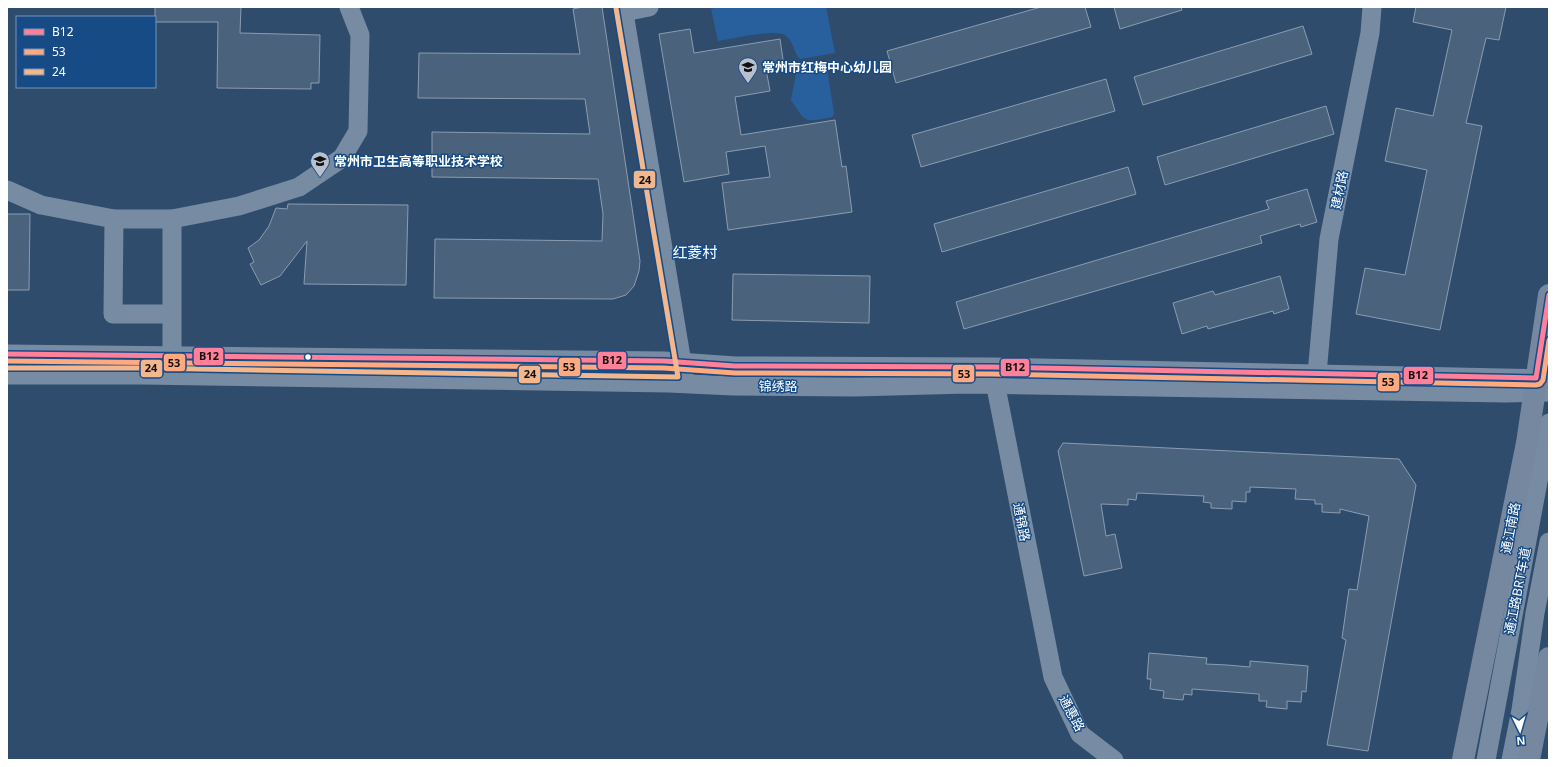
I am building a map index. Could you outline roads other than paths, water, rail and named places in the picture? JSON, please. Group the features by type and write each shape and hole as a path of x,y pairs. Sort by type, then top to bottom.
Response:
{"main road":[{"name":"通江南路","path":"1464,760 1527,443 1542,385 1549,295"},
{"path":"1529,760 1549,658"}],"street":[{"path":"7,190 41,205 114,219 172,219 239,206 299,187 342,158 358,131 360,35 349,7"},
{"path":"649,7 623,10 686,384"},
{"name":"建材路","path":"1317,374 1329,239 1370,33 1372,7"},
{"path":"114,219 113,314 172,314"},
{"path":"172,219 172,355"},
{"name":"锦绣路","path":"7,354 682,362 735,366 994,376 1542,385"},
{"name":"锦绣路","path":"7,375 150,375 855,387 968,384 994,376 1317,374 1542,385"},
{"name":"通锦路","path":"994,376 1053,677"},
{"name":"通江路BRT车道","path":"1486,760 1549,423"},
{"name":"通江路BRT车道","path":"1511,760 1521,710 1535,613 1549,542"},
{"name":"通惠路","path":"1053,677 1080,734 1114,760"}],"place":[{"name":"常州市红梅中心幼儿园","path":"748,84"},
{"name":"常州市卫生高等职业技术学校","path":"320,178"}],"district":[{"name":"红菱村","path":"695,252"}]}
